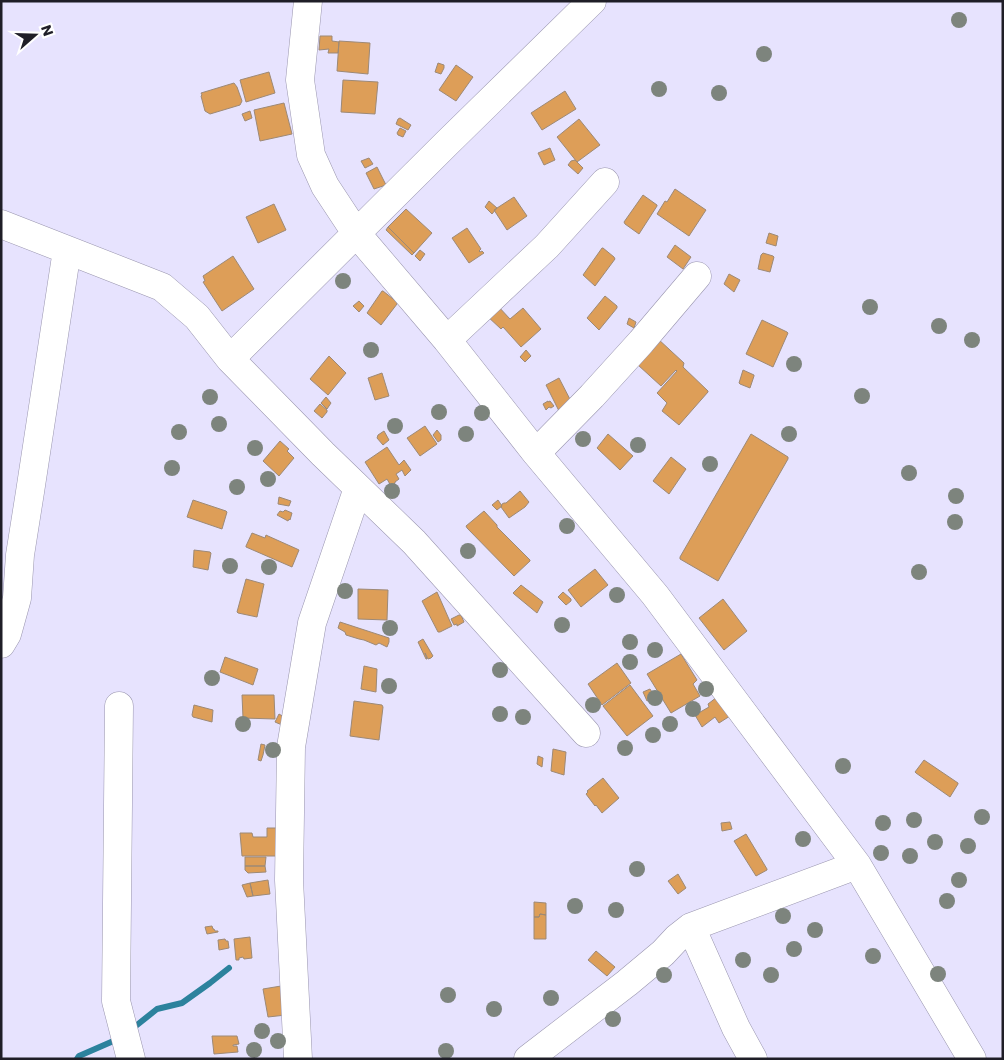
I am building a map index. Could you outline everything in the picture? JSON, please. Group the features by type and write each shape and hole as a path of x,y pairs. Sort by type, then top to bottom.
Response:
{"street":[{"path":"308,1 300,80 311,155 325,186 356,233 447,340 536,453 655,596 857,865 972,1059"},
{"path":"230,360 592,1"},
{"path":"447,340 547,246 605,182"},
{"path":"1,224 162,287 197,317 230,360 414,542 586,733"},
{"path":"1,644 7,634 17,598 20,555 67,250"},
{"path":"536,453 604,383 697,276"},
{"path":"298,1059 289,880 291,747 312,623 358,488"},
{"path":"119,706 116,1000 131,1059"},
{"path":"537,1056 628,983 691,927 857,865"},
{"path":"691,927 736,1028 754,1059"}],"building":[{"path":"320,36 332,36 332,41 339,42 338,53 328,53 329,49 319,50"},
{"path":"339,41 370,43 368,74 337,71"},
{"path":"438,63 444,65 441,74 435,72"},
{"path":"456,65 473,77 456,101 439,90"},
{"path":"269,72 275,93 246,102 240,80"},
{"path":"343,80 378,82 375,114 341,112"},
{"path":"234,83 242,101 240,105 210,114 205,111 201,93"},
{"path":"565,91 576,109 542,130 531,113"},
{"path":"284,103 292,134 260,141 254,110"},
{"path":"250,111 252,118 245,121 242,114"},
{"path":"400,118 411,125 408,130 396,124"},
{"path":"579,119 600,145 577,162 557,137"},
{"path":"400,128 406,131 403,137 397,133"},
{"path":"550,148 555,160 544,165 538,153"},
{"path":"369,158 373,164 365,168 361,161"},
{"path":"575,160 583,168 578,174 568,165 571,161"},
{"path":"377,167 386,185 374,189 366,173"},
{"path":"675,189 706,210 689,236 657,214"},
{"path":"643,195 657,206 639,234 624,222"},
{"path":"514,197 527,216 507,230 494,210"},
{"path":"489,201 497,208 492,214 485,207"},
{"path":"274,204 286,230 258,243 246,217"},
{"path":"406,209 432,233 414,253 388,227"},
{"path":"388,227 414,253 412,255 386,230"},
{"path":"467,228 481,249 479,251 484,253 469,263 452,238"},
{"path":"769,233 778,236 776,246 766,243"},
{"path":"675,245 691,257 683,269 667,257"},
{"path":"602,248 615,259 595,286 583,275"},
{"path":"420,250 425,254 420,261 415,256"},
{"path":"763,253 774,257 770,272 758,269"},
{"path":"233,256 254,289 222,311 203,282 205,281 203,276"},
{"path":"729,274 740,280 734,292 724,284"},
{"path":"382,291 397,302 397,304 381,325 367,313"},
{"path":"605,296 617,308 599,330 587,318"},
{"path":"359,301 364,306 359,312 353,306"},
{"path":"497,305 510,319 523,308 541,329 521,347 503,327 501,329 486,315"},
{"path":"629,318 636,322 634,328 627,324"},
{"path":"762,320 788,333 773,367 746,354"},
{"path":"657,338 684,363 683,367 708,391 679,425 662,411 667,403 657,393 677,371 661,386 638,365"},
{"path":"526,350 531,356 525,362 520,357"},
{"path":"329,356 346,373 328,395 310,379"},
{"path":"743,370 754,375 750,388 739,383"},
{"path":"382,373 389,396 375,400 368,378"},
{"path":"559,378 575,409 559,411 546,385"},
{"path":"326,397 331,403 327,409 321,403"},
{"path":"548,401 554,406 546,410 543,404"},
{"path":"320,404 327,410 322,418 314,411"},
{"path":"425,426 437,444 420,456 407,438"},
{"path":"437,430 441,435 441,440 438,442 433,435"},
{"path":"384,431 389,440 383,445 377,438"},
{"path":"608,434 633,456 620,470 597,448"},
{"path":"751,434 788,457 788,459 718,581 680,559 680,557"},
{"path":"280,441 289,449 287,451 294,458 279,476 263,461"},
{"path":"387,447 399,465 404,460 411,470 405,476 402,470 396,474 399,479 391,486 387,479 379,484 365,462"},
{"path":"671,457 686,469 669,494 653,481"},
{"path":"520,491 529,502 509,518 501,507 502,504 506,503"},
{"path":"279,497 291,501 289,506 278,504"},
{"path":"193,500 227,512 222,529 187,517"},
{"path":"498,500 502,506 497,510 492,505"},
{"path":"285,510 292,513 288,521 277,515 280,511 283,512"},
{"path":"484,511 530,560 514,576 466,526"},
{"path":"252,533 265,538 266,535 299,550 292,567 246,547"},
{"path":"194,550 211,553 208,570 193,567"},
{"path":"595,569 608,585 581,607 568,590"},
{"path":"246,579 264,584 257,617 237,612"},
{"path":"521,585 543,602 537,613 513,593"},
{"path":"358,589 388,590 387,620 358,619"},
{"path":"437,592 452,626 440,632 438,632 422,601"},
{"path":"563,592 571,599 566,605 558,597"},
{"path":"723,599 747,631 724,650 699,618"},
{"path":"461,615 464,622 457,626 457,624 454,625 451,619"},
{"path":"340,622 389,638 387,647 379,643 376,645 346,635 345,632 338,628"},
{"path":"423,639 433,656 428,659 425,653 426,659 418,642"},
{"path":"681,654 697,680 693,684 700,696 671,713 647,674"},
{"path":"225,657 258,669 253,685 220,672"},
{"path":"617,663 631,683 602,705 588,684"},
{"path":"364,666 377,669 376,692 361,689"},
{"path":"630,685 653,716 627,736 603,706"},
{"path":"650,689 655,697 647,701 643,692"},
{"path":"242,695 274,695 275,719 243,718"},
{"path":"717,697 730,716 719,723 715,717 702,727 695,715 709,707 708,704"},
{"path":"354,701 382,705 379,740 350,736"},
{"path":"194,705 213,710 212,722 193,717"},
{"path":"279,714 284,717 282,725 275,722"},
{"path":"261,744 265,745 261,761 258,760"},
{"path":"553,749 566,752 564,775 551,771"},
{"path":"538,756 543,758 542,767 537,764"},
{"path":"924,760 958,783 950,797 915,772"},
{"path":"603,778 619,798 602,813 586,794"},
{"path":"730,822 732,829 722,831 721,823"},
{"path":"267,828 277,828 277,856 242,856 240,833 252,833 253,837 267,837"},
{"path":"746,834 767,869 756,876 734,841"},
{"path":"245,857 266,857 265,866 245,866"},
{"path":"245,866 265,866 266,872 248,873 245,870"},
{"path":"678,874 686,888 678,894 668,881"},
{"path":"268,880 270,894 253,896 250,883"},
{"path":"250,883 253,896 247,897 242,885"},
{"path":"534,902 546,903 546,915 540,914 539,917 534,917"},
{"path":"540,914 546,915 546,939 534,939 534,917 539,917"},
{"path":"212,926 218,932 207,934 205,927"},
{"path":"250,937 252,958 244,959 243,957 236,960 234,939"},
{"path":"225,939 228,941 229,948 219,950 218,940"},
{"path":"596,951 615,967 607,976 588,960"},
{"path":"281,986 286,1015 268,1017 263,989"},
{"path":"212,1036 237,1036 239,1044 233,1046 237,1046 238,1052 214,1054"}],"waterway":[{"path":"132,1029 157,1009 182,1003 229,968"},
{"path":"77,1059 79,1056 118,1039"}]}
